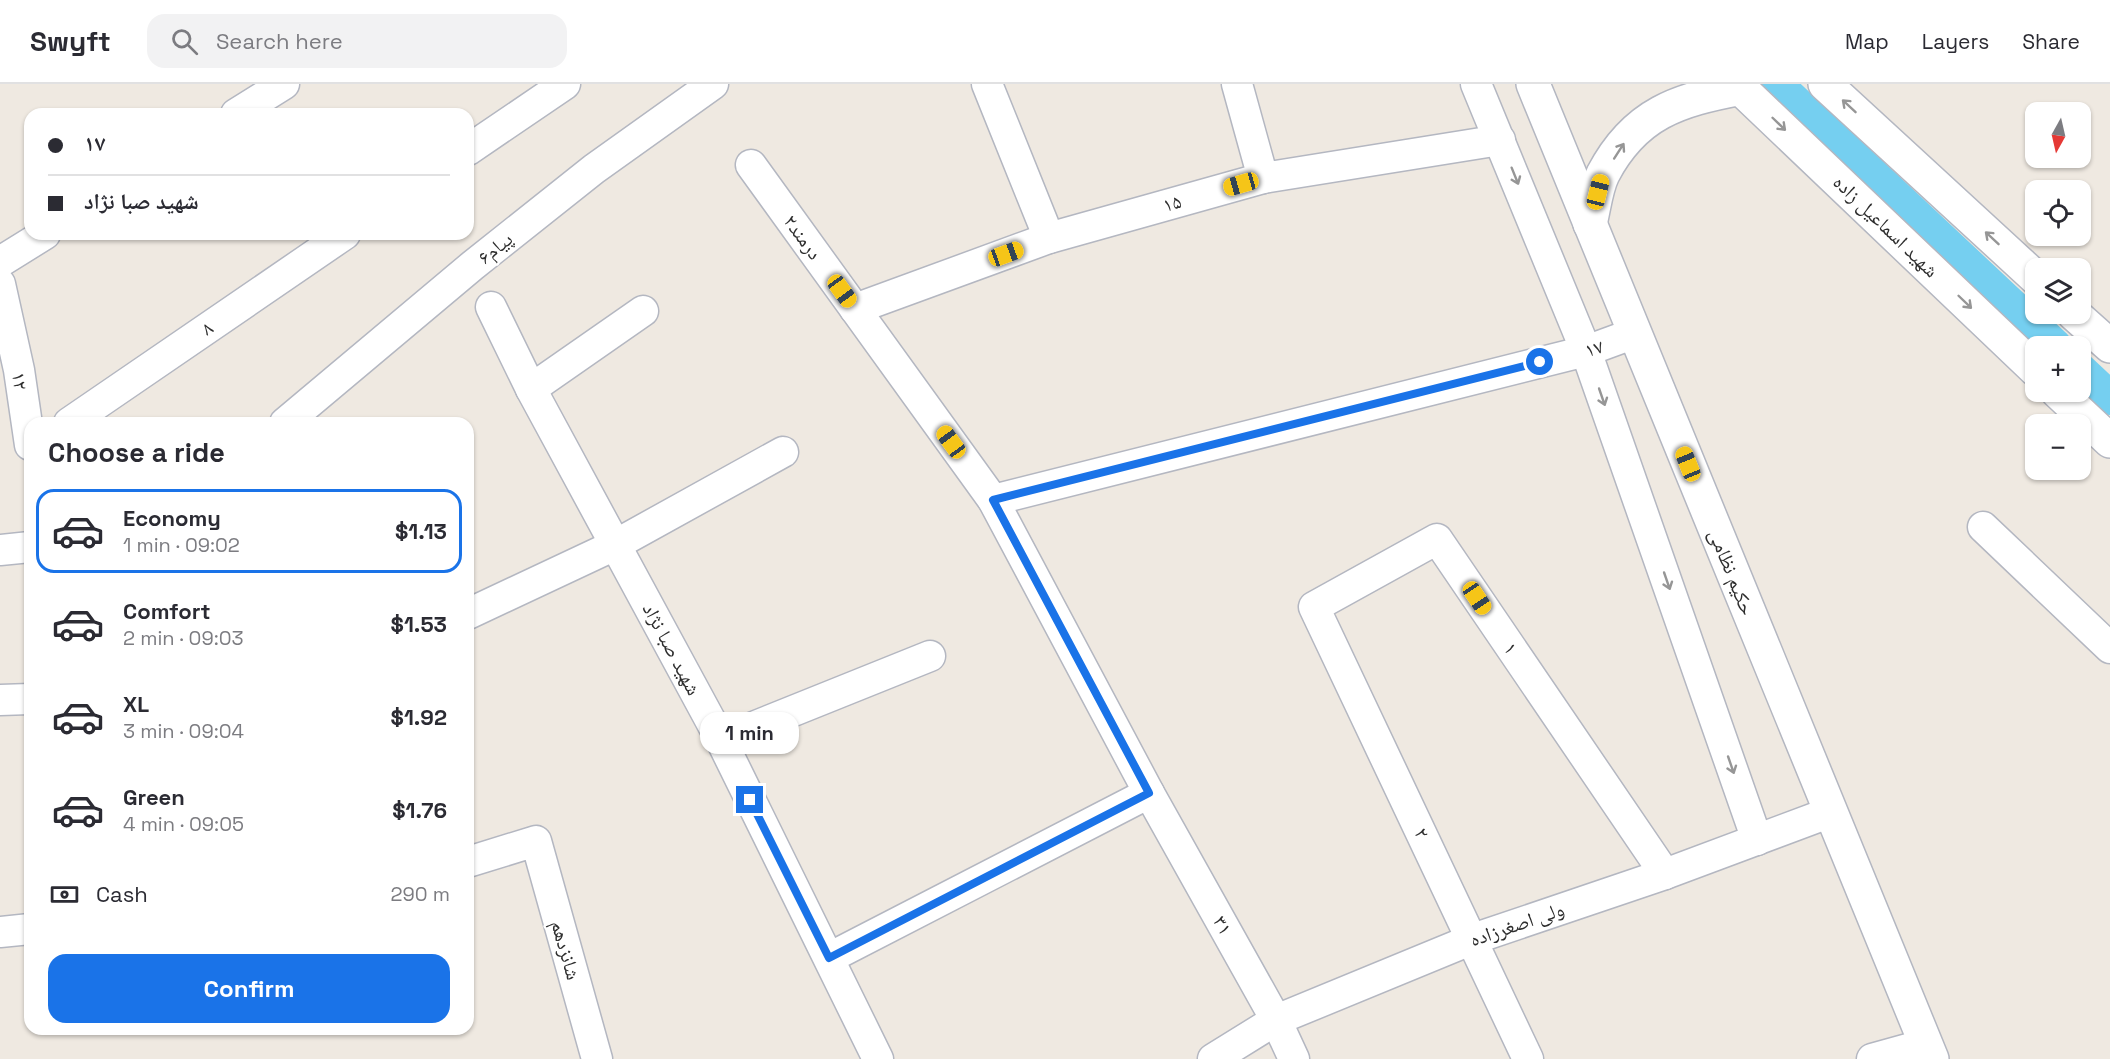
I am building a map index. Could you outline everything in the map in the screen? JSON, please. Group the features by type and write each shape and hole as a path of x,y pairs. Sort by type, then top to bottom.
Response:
{"main road":[{"name":"حکیم نظامی","path":"1533,84 1929,1051"},
{"path":"1825,84 2025,268"},
{"path":"1590,224 1602,176 1627,138 1657,114 1692,97 1739,86"},
{"name":"شهید اسماعیل زاده","path":"1739,86 2025,359"},
{"path":"2085,324 2110,346"},
{"path":"2069,402 2110,441"}],"street":[{"path":"246,108 284,84"},
{"path":"474,146 565,84"},
{"name":"۶پیام","path":"292,417 472,266 575,184 713,84"},
{"path":"987,84 1049,238"},
{"path":"1237,84 1263,178"},
{"path":"1476,84 1586,351 1757,840"},
{"name":"۱۵","path":"855,309 1049,238 1263,178 1500,140"},
{"name":"درمند۲","path":"751,165 993,500"},
{"path":"0,262 35,240"},
{"name":"۸","path":"78,417 336,240"},
{"name":"۱۲","path":"0,284 10,373 24,423"},
{"name":"شهید صبا نژاد","path":"491,307 531,389 721,740 878,1059"},
{"path":"531,389 644,311"},
{"name":"۱۷","path":"993,500 1586,351 1635,333"},
{"path":"474,611 615,545 783,452"},
{"name":"۳۱","path":"993,500 1149,793 1276,1020 1294,1059"},
{"path":"1983,527 2110,648"},
{"name":"۱","path":"1314,607 1437,539 1665,874"},
{"path":"0,550 24,548"},
{"name":"۲","path":"1314,607 1528,1059"},
{"path":"721,740 930,656"},
{"path":"0,700 24,699"},
{"path":"829,958 1149,793"},
{"name":"ولی اصغرزاده","path":"1213,1059 1276,1020 1473,939 1665,874 1831,812"},
{"name":"شانزدهم","path":"474,859 536,841 597,1059"},
{"path":"0,932 24,929"},
{"path":"1872,1059 1929,1051"}],"waterway":[{"path":"1776,84 2044,336"},
{"path":"2091,380 2110,398"}],"route":[{"path":"750,800 829,958 1044,845 1149,793 993,500 1540,362"}]}
